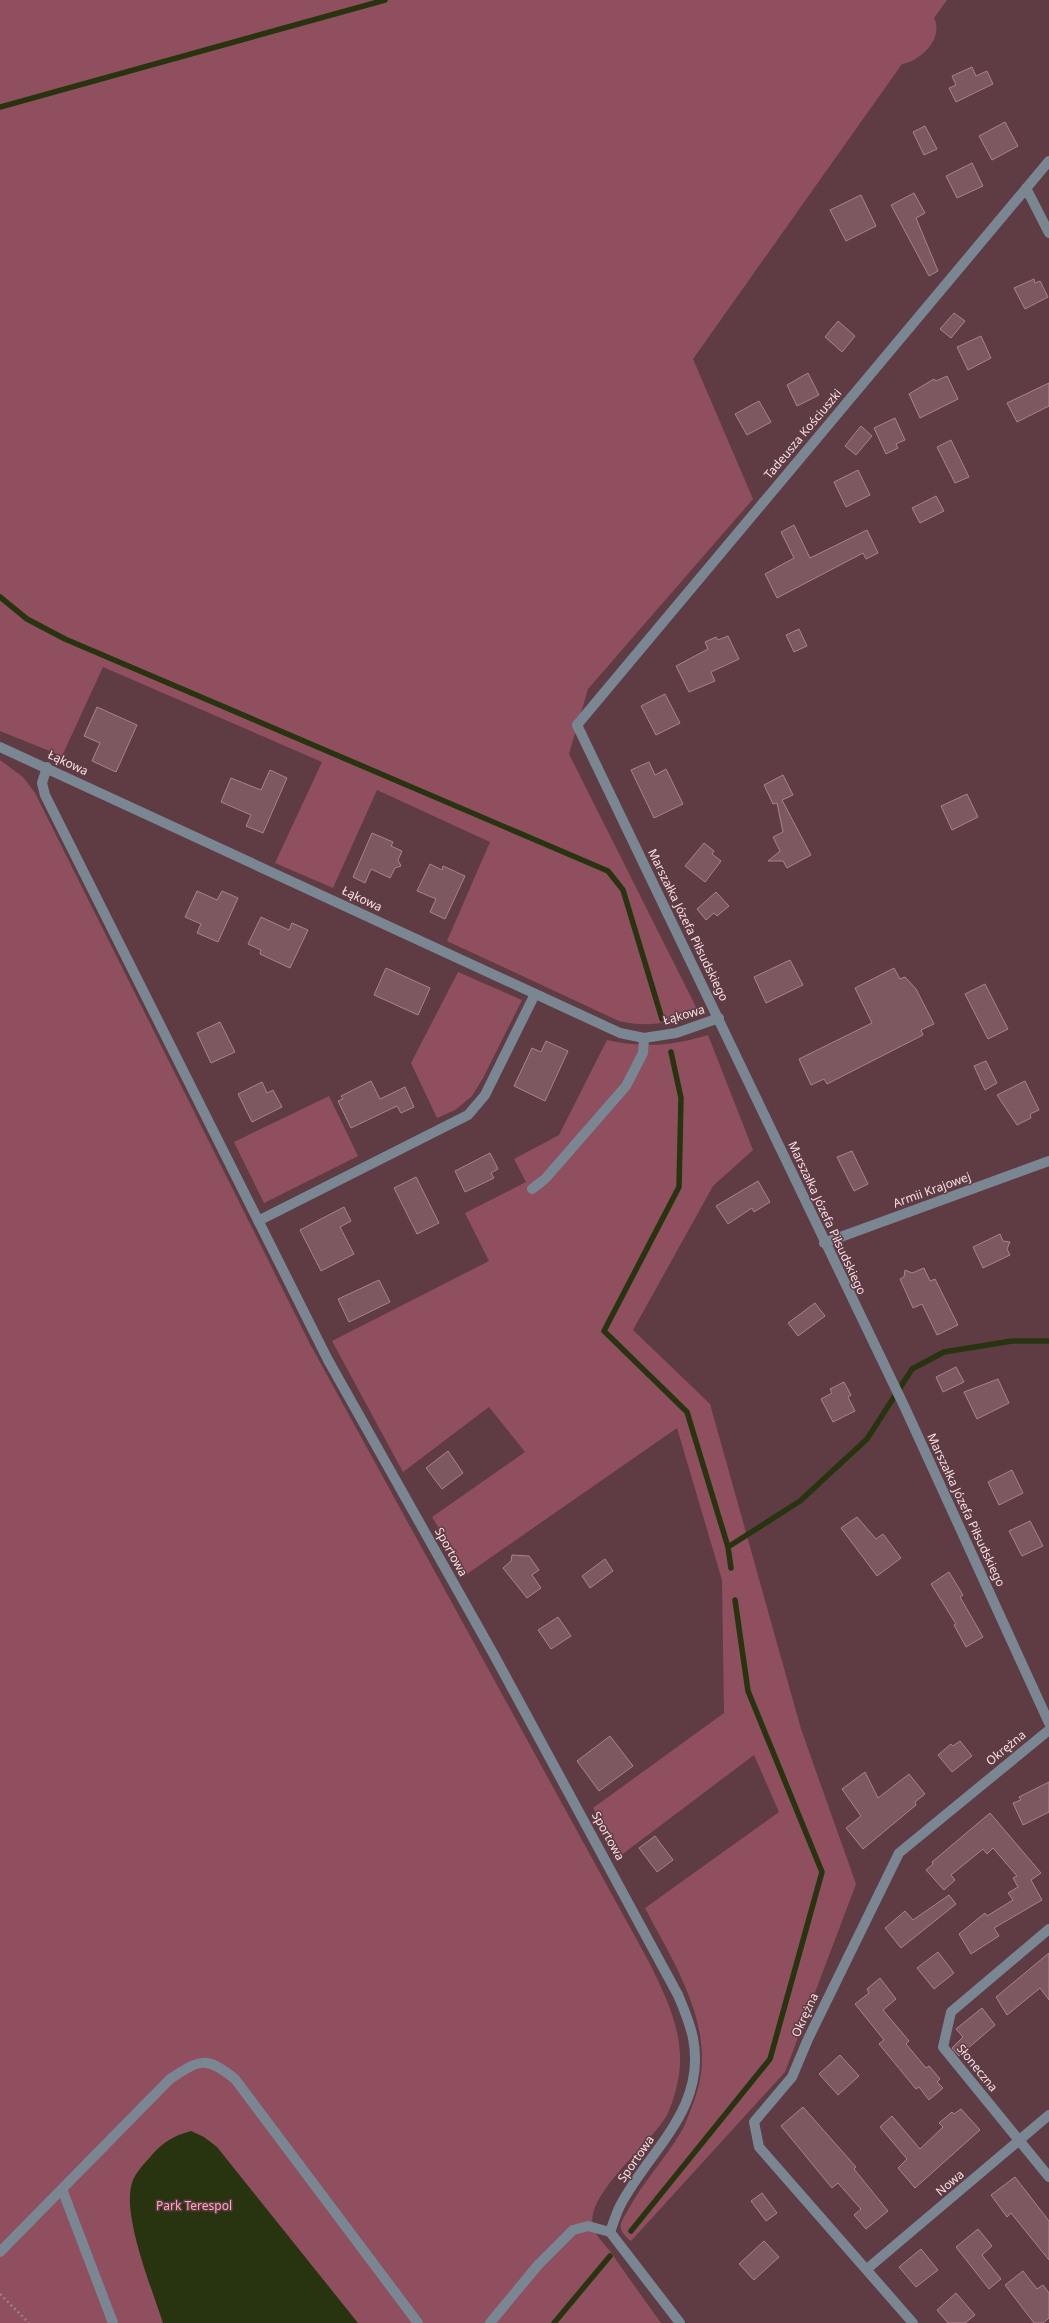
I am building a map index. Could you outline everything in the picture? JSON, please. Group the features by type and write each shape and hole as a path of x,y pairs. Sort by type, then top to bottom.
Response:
{"street":[{"name":"Tadeusza Kościuszki","path":"577,725 1049,161"},
{"path":"1026,188 1049,233"},
{"name":"Marszałka Józefa Piłsudskiego","path":"577,725 719,1018 824,1243 886,1372 906,1410 1049,1723"},
{"name":"Łąkowa","path":"0,746 620,1033 644,1038 676,1033 719,1018"},
{"name":"Sportowa","path":"47,767 42,783 45,795 328,1360 505,1675 667,1971 687,2017 693,2039 695,2061 692,2081 686,2102 668,2136 620,2206 610,2232"},
{"path":"258,1221 468,1115 485,1095 535,994"},
{"path":"532,1189 545,1179 626,1086 643,1053 644,1038"},
{"name":"Armii Krajowej","path":"824,1243 1049,1161"},
{"name":"Okrężna","path":"913,2323 759,2147 754,2122 792,2077 808,2039 899,1853 1049,1730"},
{"name":"Słoneczna","path":"1049,1929 951,2012 944,2047 1049,2177"},
{"path":"0,2252 170,2079 193,2064 216,2064 235,2079 418,2323"},
{"name":"Nowa","path":"867,2269 1021,2141 1049,2115"},
{"path":"62,2189 113,2323"},
{"path":"490,2323 538,2265 573,2230 588,2226 610,2232 680,2323"}],"path":[{"path":"0,2294 29,2323"}],"green space":[{"path":"0,0 947,0 934,18 936,33 929,47 916,58 902,64 693,359 753,499 588,689 569,754 698,1011 678,1019 659,1023 640,1024 619,1021 447,941 490,842 377,790 333,888 275,863 322,762 103,667 62,756 0,731"},
{"name":"Park Terespol","path":"0,760 23,777 35,793 310,1344 650,1964 666,1999 675,2024 680,2049 679,2075 672,2103 667,2115 659,2127 607,2186 598,2202 593,2216 594,2229 597,2235 661,2323 0,2323"},
{"path":"458,972 522,1000 483,1078 472,1096 455,1110 437,1118 411,1063"},
{"path":"708,1035 753,1150 713,1186 633,1330 710,1404 801,1729 856,1884 785,2072 631,2241 622,2231 622,2222 640,2190 675,2142 684,2126 693,2104 700,2078 702,2052 699,2027 692,2003 682,1978 645,1908 779,1812 754,1755 620,1856 593,1808 724,1713 722,1580 677,1428 467,1574 432,1517 525,1452 489,1407 403,1472 332,1341 489,1261 465,1213 526,1182 514,1159 559,1135 607,1040 621,1043 658,1045 682,1042"},
{"path":"329,1096 358,1156 264,1203 234,1142"}],"shaded area":[{"path":"191,2131 204,2137 217,2147 358,2323 163,2323 135,2236 130,2201 131,2187 139,2170 164,2143 174,2137"}],"building":[{"path":"972,67 976,76 987,71 993,84 956,102 949,88 956,85 952,76"},
{"path":"1005,122 1018,146 992,160 979,136"},
{"path":"925,126 937,149 924,155 913,132"},
{"path":"972,163 983,186 957,198 946,176"},
{"path":"914,193 925,213 916,218 938,271 929,276 891,205"},
{"path":"861,195 876,226 846,241 830,210"},
{"path":"1034,279 1035,283 1040,281 1048,297 1025,309 1014,288"},
{"path":"954,313 965,321 951,338 940,329"},
{"path":"838,321 855,336 842,352 825,337"},
{"path":"981,336 991,358 968,370 957,347"},
{"path":"808,373 819,395 797,406 787,385"},
{"path":"947,376 958,399 920,418 909,394 934,379 936,381"},
{"path":"1049,383 1049,406 1017,422 1007,403"},
{"path":"759,401 771,422 747,435 735,414"},
{"path":"895,418 905,440 896,444 898,448 886,454 874,428"},
{"path":"861,426 872,436 856,455 845,446"},
{"path":"951,440 969,477 955,483 937,447"},
{"path":"858,470 870,495 846,507 834,482"},
{"path":"936,496 944,511 920,523 912,508"},
{"path":"794,525 810,558 867,530 878,553 866,559 863,553 777,598 765,574 794,558 781,532"},
{"path":"799,629 807,646 794,652 786,635"},
{"path":"728,636 739,659 711,672 715,681 689,692 676,666 708,649 705,642 716,637 718,640"},
{"path":"665,694 680,723 656,735 641,706"},
{"path":"97,707 137,725 116,772 92,761 100,743 84,736"},
{"path":"649,762 655,775 666,769 683,804 654,818 631,770"},
{"path":"270,770 287,778 263,833 246,826 251,815 221,802 231,778 261,790"},
{"path":"783,775 793,795 782,800 811,855 787,868 783,861 768,861 780,851 773,837 783,832 777,803 773,804 764,785"},
{"path":"967,794 978,817 952,830 941,806"},
{"path":"372,833 393,842 391,846 402,851 398,860 401,866 395,868 390,878 371,869 365,883 353,877"},
{"path":"704,843 714,851 712,854 721,861 705,882 685,866"},
{"path":"430,864 442,870 443,866 465,876 445,919 430,912 436,899 417,891"},
{"path":"197,891 217,900 222,891 238,898 218,942 197,933 201,924 185,917"},
{"path":"716,892 729,906 717,916 714,913 706,920 697,909"},
{"path":"261,917 289,930 292,923 308,930 290,968 260,954 261,950 248,944"},
{"path":"790,960 803,985 766,1003 754,977"},
{"path":"386,968 430,988 418,1015 374,995"},
{"path":"894,968 900,979 905,977 916,989 934,1024 921,1030 923,1035 827,1084 824,1079 811,1085 799,1059 872,1023 855,988"},
{"path":"985,984 1008,1029 988,1039 965,994"},
{"path":"220,1022 235,1052 211,1063 197,1033"},
{"path":"546,1041 568,1051 545,1101 514,1086 532,1048 541,1052"},
{"path":"986,1061 997,1083 985,1090 974,1066"},
{"path":"371,1081 380,1099 405,1087 414,1107 401,1113 397,1106 351,1128 338,1101 343,1099 341,1096"},
{"path":"1025,1081 1039,1110 1030,1114 1031,1118 1017,1125 997,1095"},
{"path":"262,1082 267,1093 273,1090 282,1107 252,1122 238,1094"},
{"path":"852,1151 868,1184 854,1191 837,1157"},
{"path":"490,1153 498,1169 491,1173 494,1178 465,1192 455,1171"},
{"path":"416,1177 439,1223 417,1234 394,1188"},
{"path":"758,1181 770,1202 754,1212 752,1208 728,1224 716,1206"},
{"path":"344,1207 351,1221 340,1227 354,1254 321,1271 300,1230"},
{"path":"1000,1234 1003,1241 1010,1242 1007,1249 1010,1255 983,1268 973,1247"},
{"path":"924,1268 930,1281 935,1279 958,1325 937,1335 922,1304 913,1308 900,1279 904,1277 905,1270 912,1273"},
{"path":"379,1280 390,1302 349,1322 338,1299"},
{"path":"815,1303 825,1316 798,1336 788,1323"},
{"path":"956,1367 964,1382 943,1392 936,1377"},
{"path":"998,1379 1009,1403 977,1419 964,1392"},
{"path":"844,1382 851,1395 848,1397 855,1411 833,1422 821,1399 832,1393 830,1389"},
{"path":"448,1451 463,1473 442,1489 426,1468"},
{"path":"1012,1470 1023,1493 999,1505 988,1482"},
{"path":"857,1517 876,1539 883,1534 901,1558 877,1576 841,1528"},
{"path":"1030,1521 1043,1546 1022,1556 1009,1531"},
{"path":"512,1555 529,1556 539,1570 532,1575 541,1588 527,1598 503,1568 511,1561"},
{"path":"605,1559 613,1571 590,1588 582,1576"},
{"path":"949,1572 963,1595 960,1597 983,1637 966,1647 954,1625 956,1624 931,1584"},
{"path":"558,1617 571,1636 551,1649 538,1630"},
{"path":"610,1736 633,1766 599,1791 577,1761"},
{"path":"960,1741 972,1756 952,1772 938,1755 951,1744 953,1746"},
{"path":"865,1772 878,1798 909,1774 925,1794 915,1802 916,1805 863,1849 846,1828 861,1816 842,1789"},
{"path":"1049,1782 1049,1812 1023,1825 1013,1803 1021,1800 1019,1797"},
{"path":"990,1813 1041,1873 1031,1880 1042,1900 994,1928 999,1936 971,1954 959,1934 985,1913 987,1916 1013,1900 1008,1893 1018,1887 1013,1878 1017,1876 993,1848 987,1854 983,1849 951,1875 955,1880 944,1890 926,1870 933,1864 932,1862"},
{"path":"655,1836 673,1860 657,1872 639,1848"},
{"path":"949,1895 956,1904 901,1948 885,1928 905,1911 913,1920"},
{"path":"938,1952 954,1973 934,1989 917,1968"},
{"path":"1049,1953 1049,2000 1040,1988 1007,2015 996,1997"},
{"path":"880,1978 896,1999 883,2010 909,2041 906,2044 926,2068 929,2066 940,2079 937,2082 943,2088 929,2100 919,2087 916,2089 879,2044 884,2040 855,2004 869,1993 867,1989"},
{"path":"982,2008 995,2025 959,2056 952,2048 963,2037 956,2029"},
{"path":"840,2055 859,2076 838,2095 819,2074"},
{"path":"803,2107 856,2167 854,2169 888,2211 866,2229 854,2215 861,2209 838,2183 832,2188 781,2126"},
{"path":"961,2109 980,2130 915,2188 898,2168 907,2159 880,2127 892,2116 920,2149 943,2127 939,2123 952,2112 954,2114"},
{"path":"1015,2177 1049,2221 1049,2260 1011,2213 1007,2217 991,2195"},
{"path":"762,2193 777,2213 766,2221 751,2201"},
{"path":"978,2229 992,2246 982,2255 1001,2279 989,2289 956,2247"},
{"path":"764,2241 779,2257 754,2280 739,2264"},
{"path":"921,2249 938,2270 916,2287 899,2267"},
{"path":"1023,2271 1037,2289 1043,2285 1049,2293 1049,2318 1043,2323 1034,2323 1005,2285"},
{"path":"956,2293 975,2315 965,2323 948,2323 937,2310"}],"waterway":[{"path":"0,107 385,0"},
{"path":"0,597 27,619 65,639 608,871 623,890 662,1019"},
{"path":"671,1052 681,1098 679,1187 604,1331 687,1412 728,1547 731,1568"},
{"path":"728,1547 800,1501 867,1439 912,1369 944,1352 1012,1341 1049,1341"},
{"path":"631,2231 770,2059 822,1872 748,1691 735,1600"},
{"path":"554,2323 610,2256"}]}
